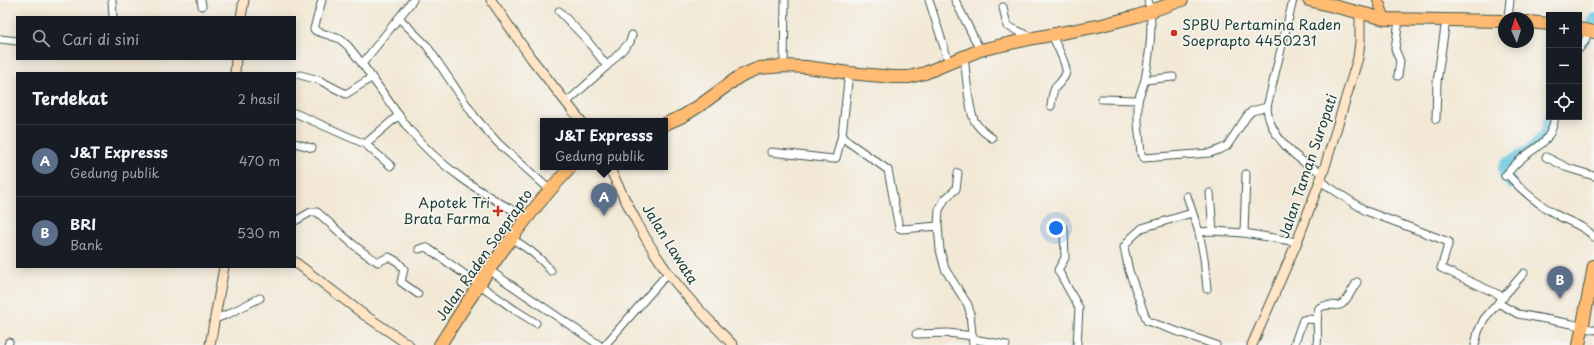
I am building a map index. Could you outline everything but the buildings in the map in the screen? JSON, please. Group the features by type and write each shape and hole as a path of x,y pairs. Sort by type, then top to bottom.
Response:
{"highway":[{"path":"668,122 699,106 740,76 759,68 784,66 806,67 849,73 909,77 925,73 980,50 1052,34 1098,26 1150,6 1182,0"},
{"path":"1310,0 1398,20 1498,21"},
{"path":"1534,23 1546,24"},
{"name":"Jalan Raden Soeprapto","path":"440,345 488,270 527,218 568,170"},
{"path":"1579,345 1588,328 1594,266"}],"main road":[{"path":"1378,0 1385,18"}],"street":[{"path":"112,0 113,16"},
{"path":"241,16 244,0"},
{"path":"322,0 314,29 316,32 340,39 348,46 398,116 418,139 442,162 488,197 527,218"},
{"path":"362,64 413,0"},
{"path":"491,0 530,58 579,118"},
{"path":"784,0 784,66"},
{"path":"929,0 949,63"},
{"path":"955,0 980,50"},
{"path":"1293,0 1267,107 1267,116 1271,124 1289,150 1321,177 1366,211 1449,242 1441,268 1504,297"},
{"path":"1509,12 1510,0"},
{"path":"1150,6 1148,67 1138,100 1138,122 1141,154 1144,158 1210,152 1221,149 1227,146 1252,111 1267,107"},
{"path":"1003,7 1007,26 1034,38"},
{"path":"559,11 586,39 607,66"},
{"name":"Jalan Taman Suropati","path":"1252,345 1297,242 1321,177 1359,50 1360,12"},
{"path":"400,18 427,46 475,117 498,143 550,190"},
{"path":"1398,20 1395,48 1400,61 1398,76"},
{"path":"1436,119 1437,82 1446,20"},
{"path":"1580,48 1585,41 1588,31"},
{"path":"1051,106 1055,88 1066,73 1062,58 1052,34"},
{"path":"567,102 607,66 630,42 632,35"},
{"path":"0,38 16,41"},
{"path":"964,57 970,103 975,121 981,130 992,138"},
{"path":"235,72 236,60"},
{"path":"771,152 833,160 836,158 842,135 849,73"},
{"path":"300,75 319,80 346,94 371,78"},
{"path":"1145,80 1173,78"},
{"path":"1101,99 1138,100"},
{"path":"296,114 365,144 391,166"},
{"path":"365,144 398,116"},
{"path":"1555,120 1547,139 1539,147 1516,163 1506,175 1538,203 1586,230 1594,237"},
{"path":"842,135 847,141 888,170 899,228 902,230 938,226"},
{"path":"296,143 312,148"},
{"path":"1546,157 1568,168 1594,176"},
{"name":"Jalan Lawata","path":"611,170 652,247 668,273 697,308 733,345"},
{"path":"958,173 956,189 945,199 939,210 938,226 942,259 945,269 968,305 973,340"},
{"path":"1244,234 1246,174"},
{"path":"1210,193 1213,231"},
{"path":"1187,196 1199,232 1204,258 1207,289"},
{"path":"296,220 311,212 317,212 355,248 378,262 388,257 398,262 404,269 401,282 418,294"},
{"path":"1192,213 1142,228 1124,247 1128,271 1147,321 1216,345"},
{"path":"1064,229 1066,258 1058,270 1079,308 1077,345"},
{"path":"1199,232 1213,231 1244,234 1297,242"},
{"path":"512,239 531,250 542,259 551,271"},
{"path":"419,249 424,247 429,249 478,285 536,322"},
{"path":"296,263 363,314 409,345"},
{"path":"210,345 224,268"},
{"path":"488,270 599,345"},
{"path":"605,345 668,273"},
{"path":"1475,345 1478,332 1484,319 1524,273"},
{"path":"1317,345 1317,320 1320,308 1326,305 1342,304 1357,282"},
{"path":"215,319 260,298"},
{"path":"1498,303 1518,314 1588,328"},
{"path":"1294,345 1304,320 1308,318 1317,320"},
{"path":"916,334 948,333 973,340 1008,343"}],"waterway":[{"path":"1584,40 1594,19"},
{"path":"1512,184 1505,175 1504,168 1506,164 1529,151 1540,141 1545,134 1549,120"}],"place":[{"name":"SPBU Pertamina Raden Soeprapto 4450231","path":"1174,33"},
{"name":"Apotek Tri Brata Farma","path":"498,211"},
{"name":"J&T Expresss","path":"604,216"},
{"name":"BRI","path":"1560,299"}]}
